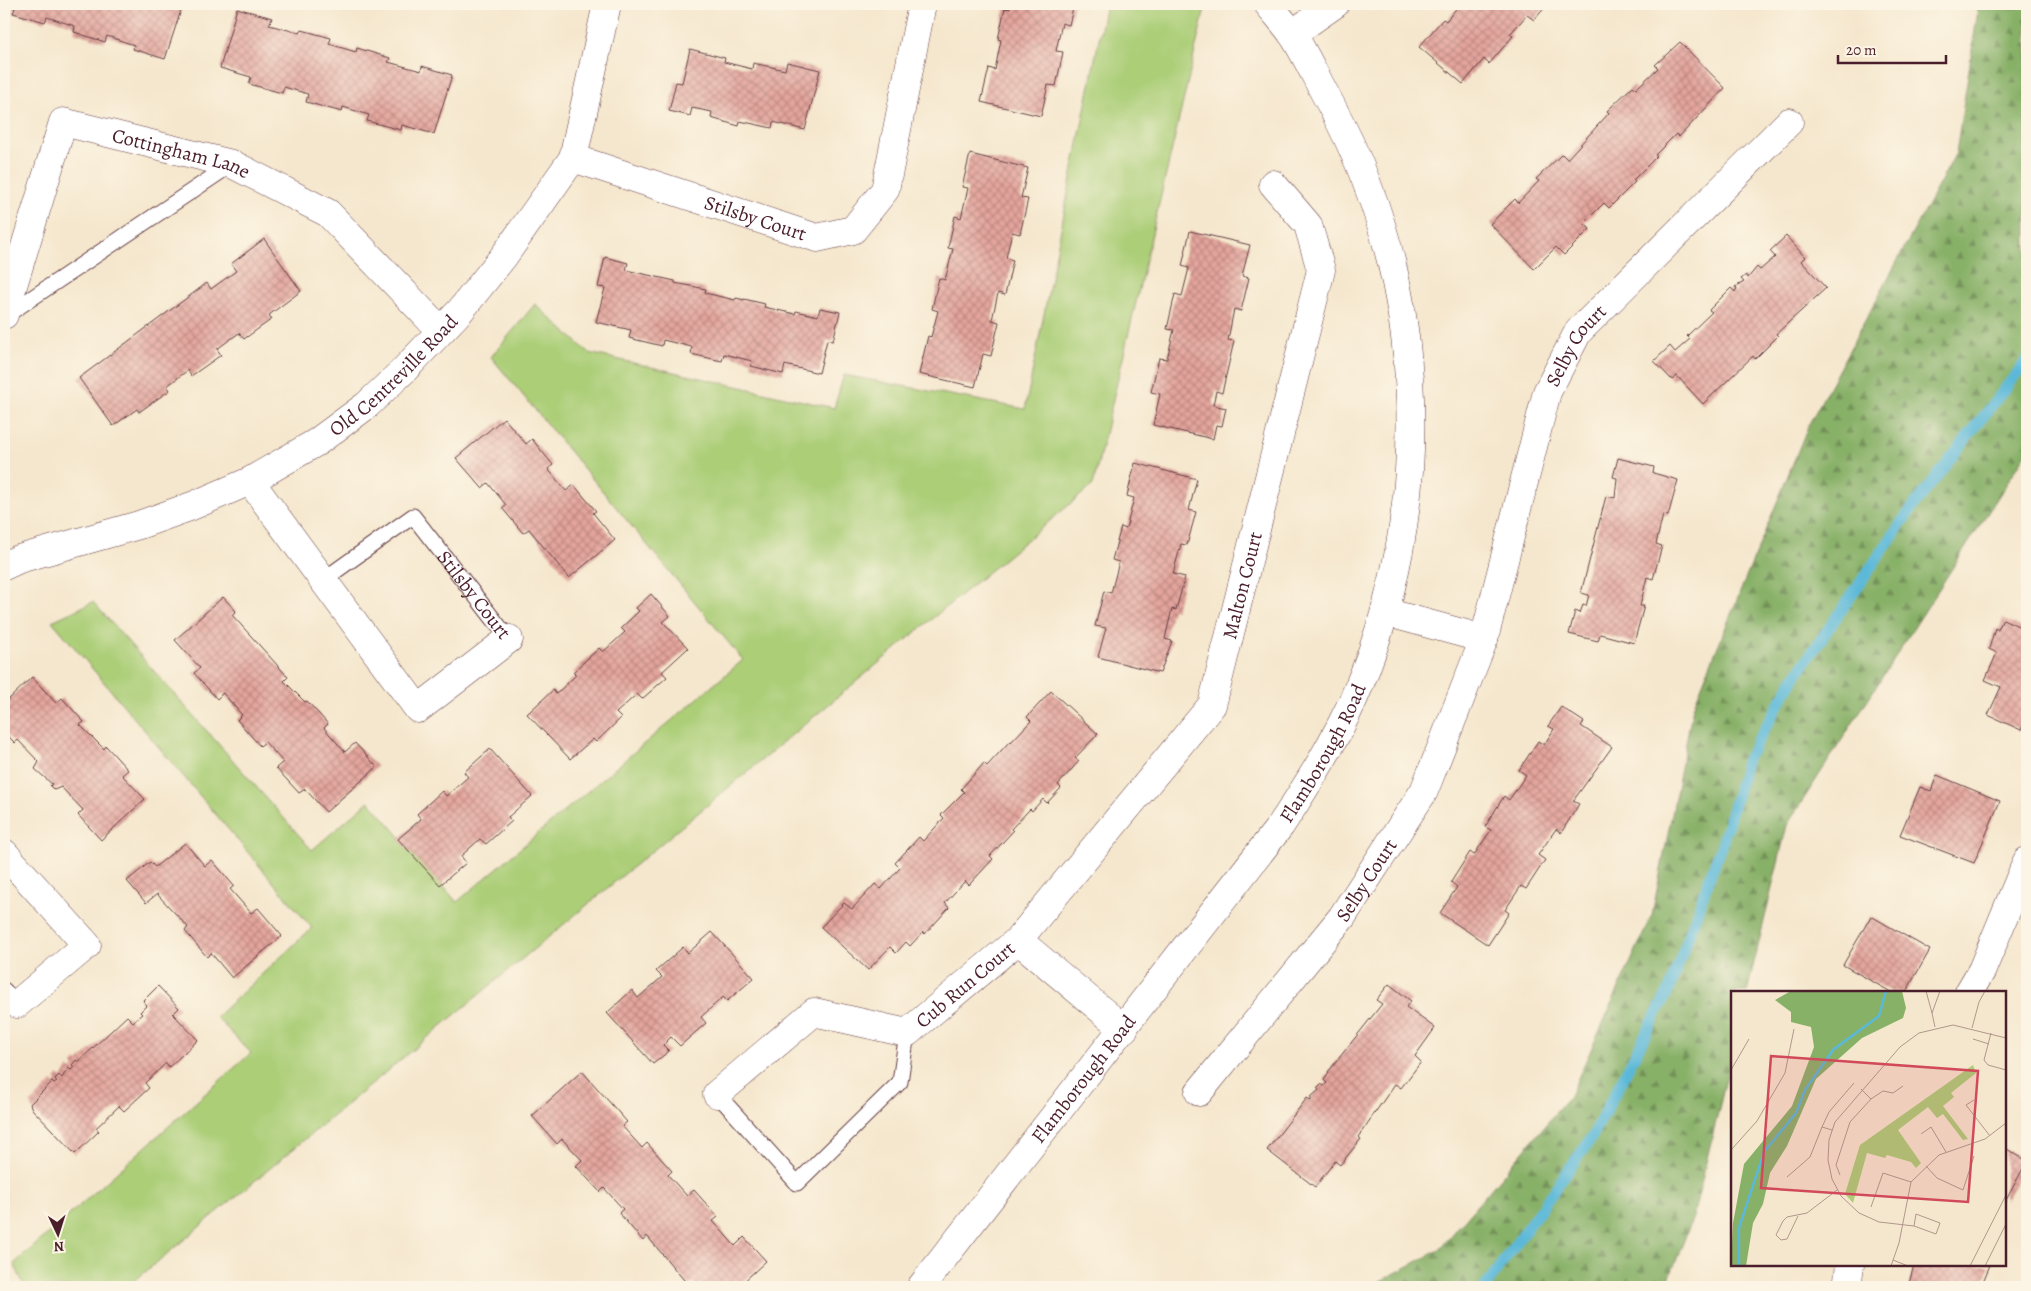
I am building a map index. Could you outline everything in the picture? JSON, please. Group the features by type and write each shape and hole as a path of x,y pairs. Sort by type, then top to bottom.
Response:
{"street":[{"name":"Old Centreville Road","path":"4,566 20,559 139,525 192,506 250,480 317,442 367,405 441,331 504,256 573,158 607,4"},
{"name":"Stilsby Court","path":"573,158 818,238 853,230 885,190 922,4"},
{"name":"Flamborough Road","path":"921,1287 1124,1029 1275,832 1309,783 1354,697 1385,612 1396,568 1406,509 1412,418 1410,373 1404,321 1385,234 1368,184 1348,137 1292,34 1268,4"},
{"path":"1292,34 1335,4"},
{"name":"Cottingham Lane","path":"4,316 64,122 232,164 328,213 441,331"},
{"name":"Selby Court","path":"1199,1092 1342,917 1424,791 1484,639 1547,392 1578,332 1789,122"},
{"name":"Malton Court","path":"1018,940 1212,705 1321,270 1308,225 1273,184"},
{"name":"Stilsby Court","path":"250,480 418,709 509,638"},
{"path":"1385,612 1484,639"},
{"path":"4,853 87,945 10,997"},
{"path":"1971,991 1982,970 2027,861"},
{"name":"Cub Run Court","path":"717,1094 814,1012 907,1033 1018,940 1124,1029"},
{"path":"1847,1287 1850,1266"}],"lane":[{"path":"4,316 232,164"},
{"name":"Stilsby Court","path":"323,580 413,516 509,638"},
{"path":"717,1094 797,1182 900,1082 907,1033"}],"green space":[{"path":"1106,4 1206,4 1093,485 127,1287 25,1287 14,1264 251,1053 216,1017 312,928 52,621 93,602 312,850 369,801 457,902 743,660 491,357 535,304 589,353 834,408 844,375 1025,409"},
{"path":"1979,4 2027,4 2027,452 1787,825 1747,991 1731,991 1731,1058 1693,1217 1666,1287 1369,1287 1439,1250 1570,1096 1652,915 1693,707 1809,424 1956,153"}],"building":[{"path":"4,4 183,4 165,59 133,49 134,45 107,36 105,42 74,32 75,26 47,17 45,22 13,13 15,8"},
{"path":"1011,4 1074,4 1069,25 1062,23 1056,51 1063,52 1056,86 1048,85 1041,116 981,102 989,68 995,70 1001,40 998,39 1005,8 1010,9"},
{"path":"1460,4 1548,4 1534,20 1527,15 1510,34 1513,36 1489,64 1484,59 1463,84 1419,47 1443,19 1446,21"},
{"path":"237,8 272,18 269,25 300,33 302,30 331,38 329,44 356,52 357,48 390,58 388,62 421,71 422,66 452,75 434,134 402,125 401,130 367,121 369,115 343,107 342,112 306,102 308,94 284,87 282,93 249,84 251,77 220,68"},
{"path":"1680,42 1725,88 1679,137 1676,134 1655,155 1657,156 1633,180 1635,182 1609,208 1604,203 1584,223 1590,229 1564,255 1556,247 1534,269 1490,224 1515,199 1518,203 1539,181 1536,179 1562,154 1567,159 1609,113 1607,111 1633,86 1636,89 1658,68 1655,65"},
{"path":"690,49 725,58 724,62 752,69 753,63 785,70 787,62 820,70 805,130 773,122 772,128 740,121 739,126 711,118 712,112 692,108 690,116 669,111 676,82 682,83"},
{"path":"970,154 1028,168 1021,198 1028,199 1020,234 1012,232 1006,258 1013,260 1005,295 998,293 992,320 999,322 991,356 983,354 975,387 919,374 928,336 931,337 938,311 932,309 939,278 945,280 953,249 948,248 955,216 961,218 968,188 962,187"},
{"path":"1190,231 1250,245 1242,276 1249,278 1241,311 1234,309 1228,340 1234,341 1222,393 1216,391 1213,405 1226,408 1222,426 1216,425 1213,439 1153,425 1160,394 1151,392 1159,358 1167,359 1174,330 1167,329 1175,294 1182,296 1189,268 1182,266"},
{"path":"1786,236 1805,257 1801,261 1826,288 1776,334 1778,336 1755,359 1753,356 1703,404 1677,376 1672,380 1654,361 1670,346 1675,352 1690,339 1687,336 1712,312 1709,310 1731,288 1735,292 1737,288 1735,287 1744,282 1741,279 1746,275 1748,278 1757,267 1760,270 1775,257 1770,251"},
{"path":"264,239 301,291 269,315 272,319 244,339 239,333 217,349 221,355 191,376 188,370 167,386 170,390 139,412 137,409 113,426 79,378 207,283 211,289 236,271 231,264"},
{"path":"605,257 628,263 626,270 706,289 705,293 765,304 764,307 795,314 796,311 818,316 820,308 840,312 833,341 827,340 819,373 785,365 783,374 751,366 752,361 724,354 722,361 691,354 692,347 663,340 662,346 629,338 631,330 596,322 605,288 598,287"},
{"path":"504,418 526,444 532,439 553,465 548,469 566,491 574,485 596,511 593,513 615,540 569,578 529,529 523,533 502,508 506,505 488,483 482,488 456,458"},
{"path":"1618,458 1654,467 1653,473 1678,480 1668,516 1663,515 1656,544 1662,546 1653,579 1647,577 1640,606 1644,606 1634,643 1600,634 1598,641 1569,634 1575,611 1580,613 1583,605 1586,606 1589,595 1581,593 1606,496 1615,498 1617,478 1613,477"},
{"path":"1135,463 1197,479 1189,510 1196,512 1187,545 1181,544 1173,574 1185,577 1176,610 1172,609 1165,639 1172,641 1160,673 1098,657 1106,628 1095,626 1104,591 1111,593 1119,562 1112,560 1121,527 1126,529 1134,498 1127,496"},
{"path":"651,594 670,616 663,622 688,648 662,672 667,677 642,699 637,694 616,713 621,718 596,742 593,739 570,759 527,714 553,690 556,694 576,675 573,672 599,648 603,652 625,632 621,628 639,611 636,608"},
{"path":"223,597 236,611 232,615 288,677 284,681 305,702 307,701 328,724 324,728 345,752 355,743 377,767 326,812 305,789 299,793 276,768 283,762 265,742 260,746 237,720 242,715 223,693 217,699 194,673 200,668 175,640"},
{"path":"2003,619 2027,630 2027,717 2021,730 1988,715 2001,687 1985,680 1997,653 1989,649 1995,628 1998,630"},
{"path":"32,677 56,703 62,698 84,722 80,725 104,749 106,746 128,770 122,775 145,799 101,840 78,815 83,810 61,787 54,790 50,786 52,784 35,769 39,762 18,740 15,743 4,732 4,700 6,702"},
{"path":"1051,691 1098,734 1075,758 1079,761 1058,785 1061,788 1047,803 1043,799 1032,811 1030,809 1011,829 1013,831 990,856 993,859 969,885 965,881 945,903 949,908 925,934 923,932 910,946 906,942 896,953 890,947 868,970 821,927 844,903 852,909 875,884 881,889 900,868 895,863 919,837 923,841 944,818 941,815 964,792 961,789 984,763 987,766 1031,721 1027,717"},
{"path":"1561,707 1584,722 1581,726 1612,747 1573,801 1579,804 1561,833 1556,829 1538,855 1545,860 1526,889 1521,886 1505,910 1509,913 1488,945 1440,913 1457,887 1451,882 1470,852 1474,855 1491,830 1485,827 1504,796 1509,800 1526,775 1519,770 1538,741 1544,745 1554,729 1548,726"},
{"path":"490,749 532,796 508,817 512,821 486,844 480,839 461,856 466,863 440,885 398,839 421,819 417,814 442,791 446,796 468,777 464,772"},
{"path":"1937,775 2000,801 1974,863 1900,835 1920,787 1931,791"},
{"path":"185,843 205,866 212,860 234,886 230,889 251,913 258,908 282,936 232,978 211,953 207,957 185,931 188,927 157,894 146,903 127,881 150,862 155,867"},
{"path":"1871,916 1930,950 1907,991 1889,991 1843,965"},
{"path":"712,932 754,978 727,1001 723,997 701,1017 706,1023 680,1046 671,1037 663,1045 669,1051 653,1064 607,1013 632,990 638,998 662,977 656,971 683,947 688,953"},
{"path":"1389,984 1411,1001 1406,1007 1435,1028 1415,1056 1421,1062 1401,1088 1395,1084 1358,1137 1361,1139 1340,1165 1335,1161 1315,1187 1267,1150 1307,1098 1311,1101 1311,1097 1319,1090 1317,1088 1321,1084 1324,1086 1327,1083 1324,1080 1328,1072 1382,1004 1376,1000"},
{"path":"158,986 179,1008 173,1014 198,1040 169,1067 166,1063 145,1083 149,1088 124,1111 119,1106 96,1128 99,1131 75,1154 32,1109 30,1104 52,1082 54,1084 57,1082 55,1079 59,1075 62,1078 68,1068 71,1070 76,1060 78,1062 127,1016 133,1022 142,1014 140,1012 147,1005 143,1001"},
{"path":"582,1071 627,1122 622,1126 642,1148 647,1143 672,1171 668,1175 687,1196 694,1190 718,1217 713,1221 735,1246 744,1237 766,1261 738,1287 697,1287 693,1283 689,1286 647,1236 643,1241 619,1213 623,1209 604,1188 600,1192 576,1166 582,1160 562,1139 557,1144 532,1116"},
{"path":"2006,1149 2027,1161 2006,1200"},
{"path":"1914,1266 1990,1266 1982,1284 1975,1282 1973,1287 1908,1287"}],"waterway":[{"path":"1485,1287 1592,1137 1669,990 1723,841 1747,759 1793,680 1907,515 2027,360"}]}
